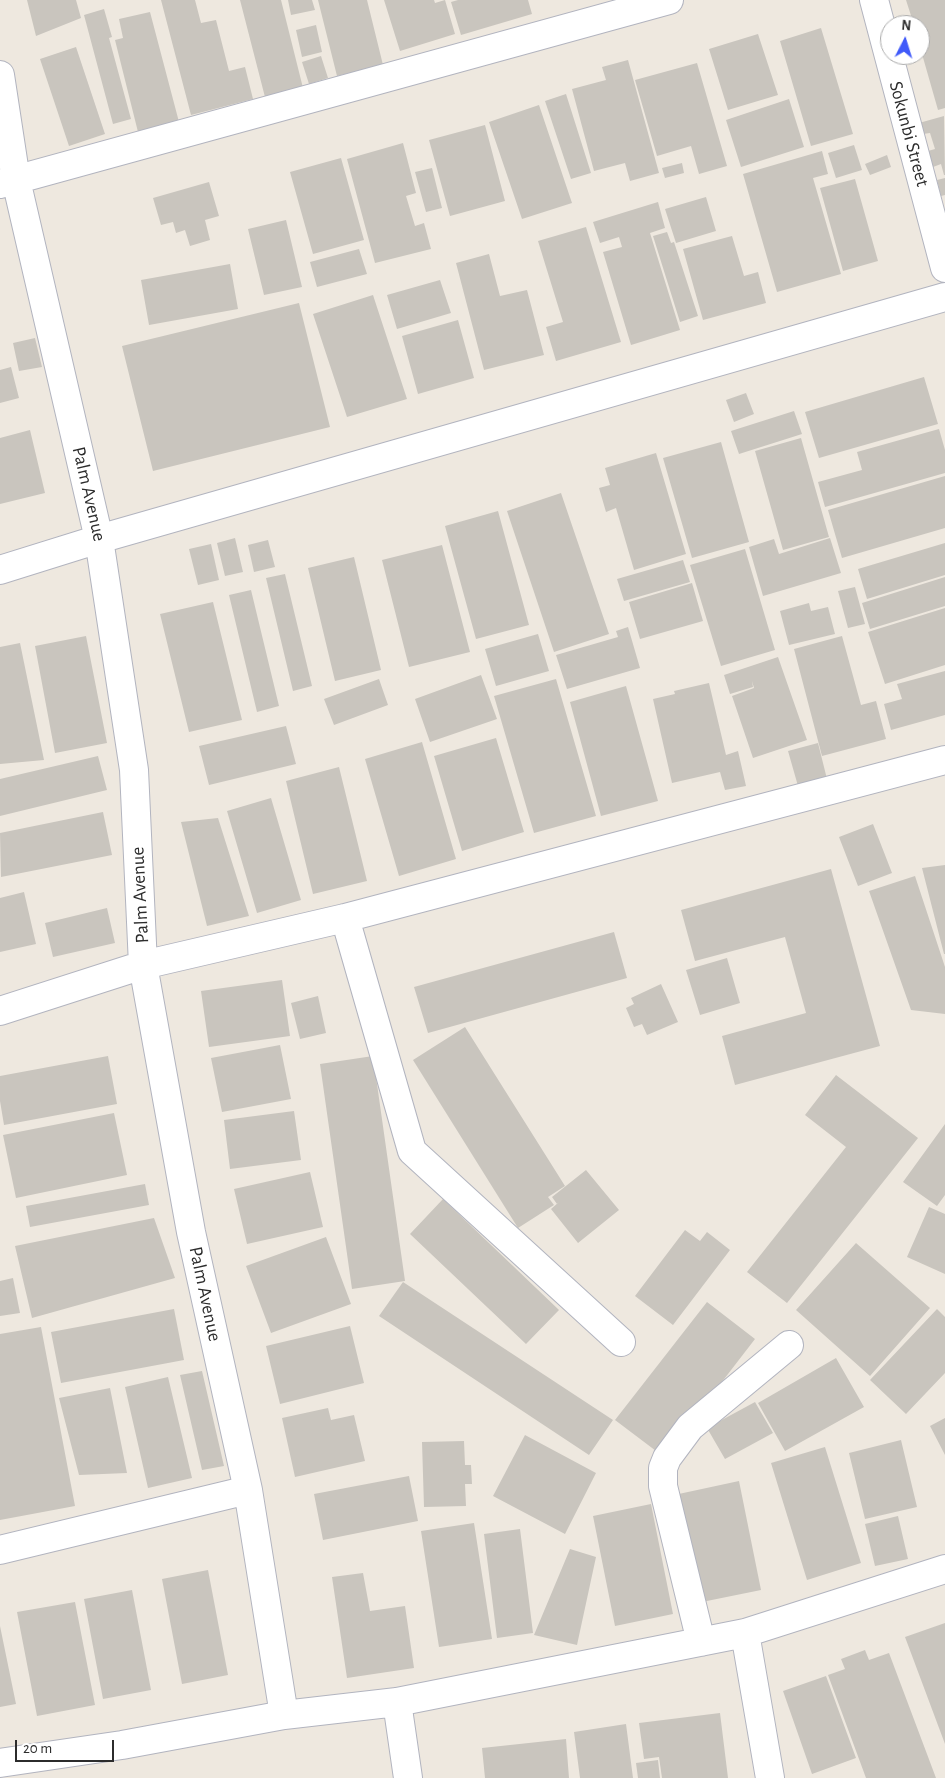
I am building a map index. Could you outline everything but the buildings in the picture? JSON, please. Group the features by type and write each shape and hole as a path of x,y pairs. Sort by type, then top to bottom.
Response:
{"street":[{"path":"8,182 669,0"},
{"name":"Sokunbi Street","path":"874,0 945,268"},
{"name":"Palm Avenue","path":"0,76 8,182 99,539 134,770 143,965 191,1232 248,1490 284,1715"},
{"path":"0,570 99,539 945,297"},
{"path":"0,1011 143,965 345,918 945,760"},
{"path":"345,918 412,1151 620,1342"},
{"path":"701,1642 663,1486 663,1468 667,1458 690,1427 789,1345"},
{"path":"0,1550 248,1490"},
{"path":"0,1763 122,1745 284,1715 397,1702 745,1633 945,1569"},
{"path":"745,1633 770,1778"},
{"path":"397,1702 408,1778"}]}
